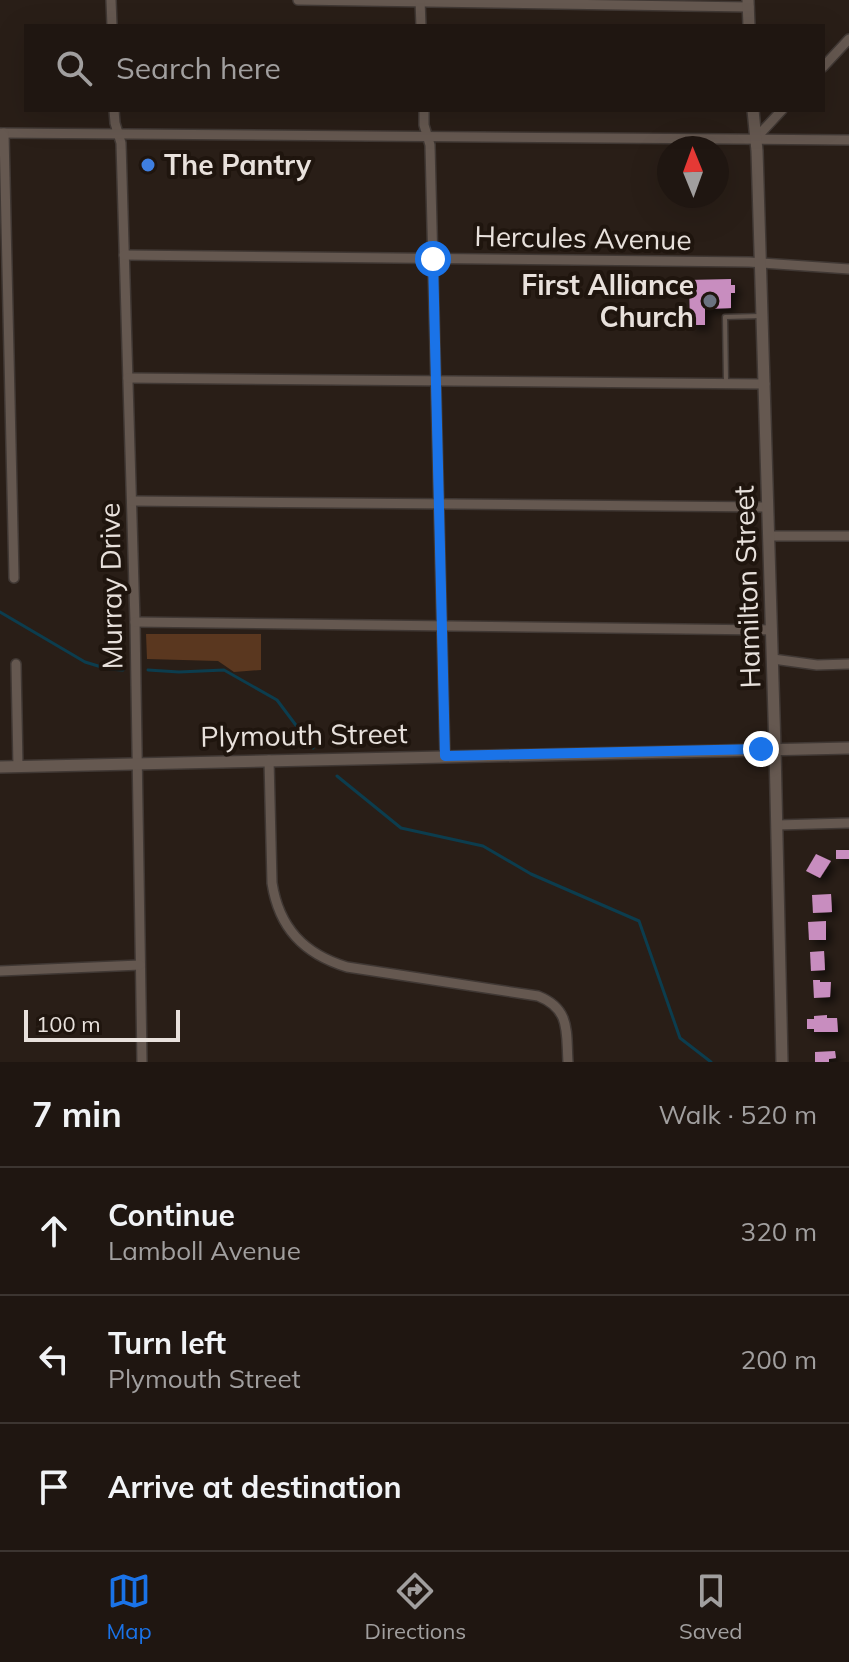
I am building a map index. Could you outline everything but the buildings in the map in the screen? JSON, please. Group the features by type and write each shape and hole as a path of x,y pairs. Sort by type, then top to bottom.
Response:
{"street":[{"path":"111,0 112,24"},
{"path":"298,0 748,3 749,24"},
{"path":"420,1 421,24"},
{"path":"825,65 849,39"},
{"name":"Murray Drive","path":"114,112 121,143 132,501 142,1062"},
{"path":"424,112 430,145 445,756"},
{"name":"Hamilton Street","path":"753,112 770,536 782,1062"},
{"path":"756,138 780,112"},
{"path":"14,578 5,450 2,133 849,140"},
{"name":"Hercules Avenue","path":"124,255 761,263 849,269"},
{"path":"128,378 765,384"},
{"path":"132,501 768,507"},
{"path":"770,536 849,536"},
{"path":"135,622 772,630"},
{"path":"773,659 817,665 849,664"},
{"path":"16,664 18,766"},
{"name":"Plymouth Street","path":"0,767 849,748"},
{"path":"269,760 272,883 275,900 289,930 301,943 313,953 347,967 547,999 564,1017 568,1062"},
{"path":"777,825 849,823"},
{"path":"0,971 140,965"}],"lane":[{"path":"726,384 725,317 762,316"}],"shaded area":[{"path":"146,634 261,634 261,670 234,672 218,661 147,659"}],"waterway":[{"path":"0,612 85,662 123,670"},
{"path":"148,670 224,670 277,700 313,748"},
{"path":"337,776 401,828 483,846 531,874 639,921 680,1038 711,1062"}],"place":[{"name":"The Pantry","path":"148,165"},
{"name":"First Alliance Church","path":"710,301"}],"route":[{"path":"433,259 445,756 761,749"}]}
